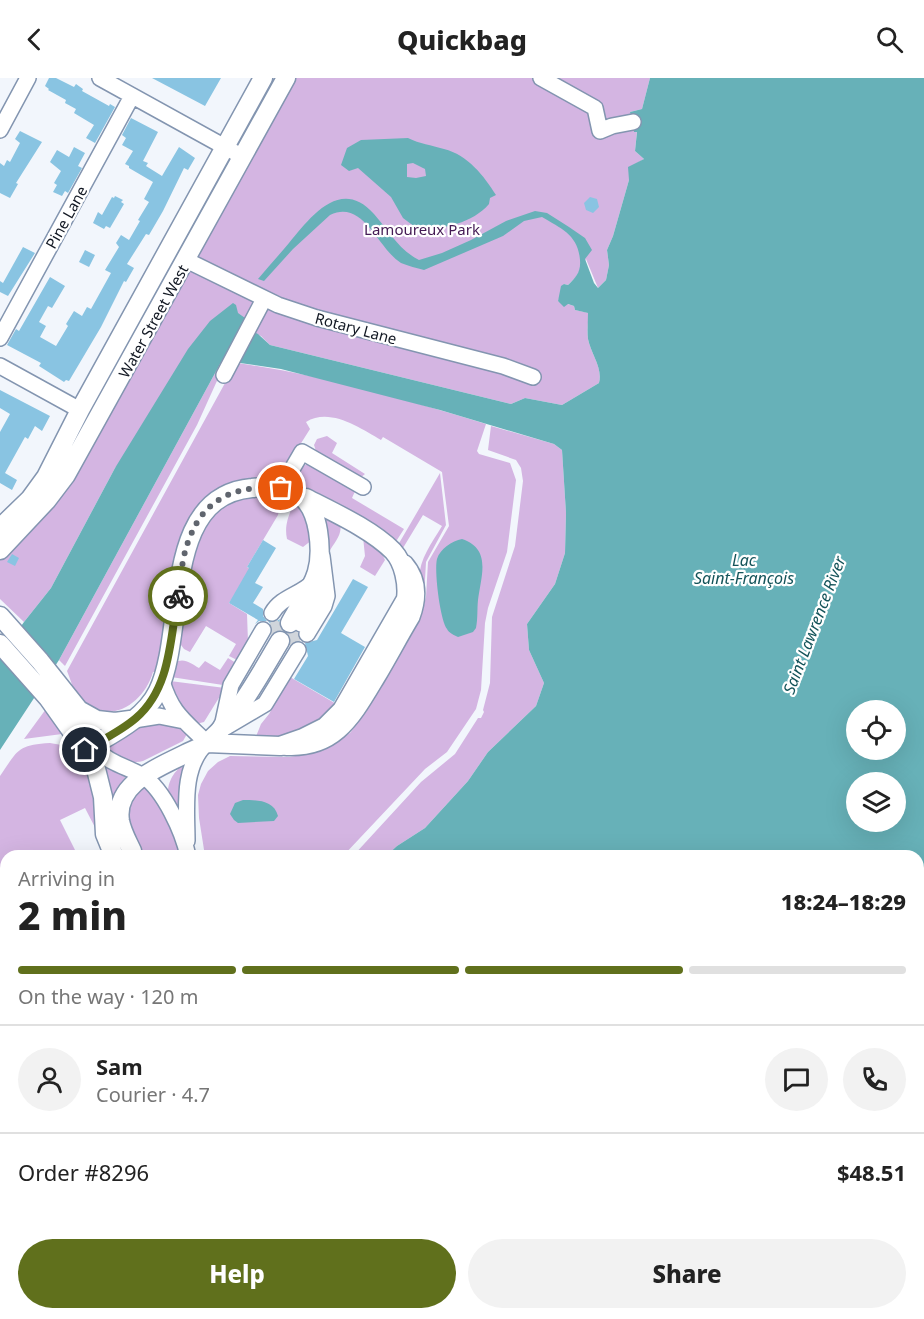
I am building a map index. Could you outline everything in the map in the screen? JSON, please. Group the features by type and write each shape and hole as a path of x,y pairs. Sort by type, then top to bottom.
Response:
{"main road":[{"name":"Water Street West","path":"0,528 46,477 263,78"},
{"name":"Water Street West","path":"0,550 47,500 66,475 286,78"},
{"path":"89,748 134,720 157,694 162,681 186,548 195,525 211,506 235,491 256,487 290,491 367,532 392,550 407,584 406,599 334,720 314,734 291,743 270,746 216,732"},
{"path":"290,491 306,501 315,515 321,551 319,570 290,624"},
{"path":"0,519 24,504"},
{"path":"6,621 89,748 103,797 105,834 120,850"},
{"path":"124,850 121,807 132,785 142,776 216,732 246,699 280,640"},
{"path":"0,644 53,691 70,700 83,713 97,720 116,722 134,720"}],"street":[{"path":"0,130 28,78"},
{"path":"100,78 243,157"},
{"path":"541,78 595,108 600,131 633,122"},
{"name":"Pine Lane","path":"0,338 132,96"},
{"name":"Rotary Lane","path":"186,260 264,299 317,318 503,366 532,377"},
{"path":"224,375 264,299"},
{"path":"0,366 80,411"},
{"path":"290,491 302,452 363,487"},
{"path":"270,746 293,748 313,746 339,731 353,717 412,617 417,595 415,580 408,567 392,550"},
{"path":"188,850 189,781 196,756 216,732 243,718 251,710 280,640"},
{"path":"162,681 171,705 184,720"},
{"path":"70,700 89,748 142,776 152,784 168,806 186,850"},
{"path":"134,720 159,716 184,720 216,732"}],"green space":[{"name":"Lamoureux Park","path":"294,78 650,78 642,109 630,112 634,131 637,131 635,151 644,159 629,168 629,180 607,250 609,265 606,280 598,288 586,259 576,277 568,285 564,284 558,301 574,306 575,310 589,313 588,339 598,366 599,383 562,405 525,398 511,404 270,345 261,336 243,328 115,468 51,588 24,622 0,599 0,558 45,512"},
{"path":"188,229 191,230 176,265 64,461 108,375"},
{"path":"226,361 197,425 65,666 59,660 220,364"},
{"path":"236,363 330,381 486,424 477,451 479,454 510,463 516,480 507,552 485,623 481,690 476,709 447,752 425,769 349,850 204,850 198,795 208,771 218,762 230,756 290,757 321,751 350,733 366,712 412,634 423,609 428,562 449,526 442,472 383,437 381,440 345,421 325,417 306,422 310,429 281,475 275,478 239,481 224,486 210,495 191,515 179,540 156,672 153,672 143,692 126,707 117,711 96,710 78,697 67,671"},
{"path":"491,426 554,444 562,450 566,513 565,553 555,584 527,624 529,650 544,683 536,706 488,752 468,781 425,828 393,850 359,850 421,782 455,754 484,712 490,683 492,617 515,546 523,481 521,468 516,460 488,450"},
{"path":"327,436 337,443 332,453 365,474 360,478 316,451 314,445 317,439"},
{"path":"310,463 356,489 352,498 404,529 395,543 295,484 294,481 300,467"},
{"path":"440,473 446,525 426,562 424,597 420,587 420,569 427,551 442,526 423,515 403,548 398,545"},
{"path":"262,494 282,497 278,515 247,567 253,571 229,603 247,614 248,642 237,660 229,656 236,644 206,626 190,652 184,649 178,641 191,563 205,525 216,511 230,502"},
{"path":"294,503 306,511 312,540 303,547 287,539 287,525"},
{"path":"320,511 340,524 341,528 329,552"},
{"path":"363,537 378,550 385,560 375,576 360,567 365,556"},
{"path":"228,658 236,663 223,685 171,677 174,663 178,661 187,661 199,668 205,661 220,670"},
{"path":"290,677 338,705 328,717 292,738 255,739 261,724"},
{"path":"170,681 225,688 204,722 196,724 175,701"},
{"path":"46,709 65,730 62,734 24,739"},
{"path":"174,721 187,734 183,741 143,761 133,762 122,759 113,753 108,744 141,724"},
{"path":"50,743 73,747 93,780 101,839 85,808 60,820 75,850 0,850 0,776 19,750 31,745"},
{"path":"101,762 127,775 111,803 110,785"},
{"path":"186,764 183,802 174,806 169,798 168,787 178,769"},
{"path":"145,784 167,818 178,850 138,850 129,819 132,802"}],"water":[{"name":"Lac Saint-François","path":"650,78 924,78 924,850 393,850 425,828 468,781 488,752 536,706 544,683 529,650 527,624 555,584 565,553 566,513 562,450 554,444 440,410 281,369 226,361 220,364 59,660 0,750 0,656 51,588 115,468 188,349 210,321 233,303 238,313 245,318 242,326 258,334 270,345 511,404 525,398 562,405 599,383 598,366 588,339 588,313 575,310 574,306 568,304 564,307 558,301 561,286 568,285 576,277 580,264 576,244 556,225 542,217 524,221 503,236 424,270 401,263 392,256 361,219 342,212 330,215 293,249 264,281 258,279 316,213 338,200 349,199 361,203 374,214 399,245 419,260 471,240 506,221 535,211 547,213 585,238 592,250 585,259 598,288 606,280 609,265 607,250 629,180 628,167 644,159 635,151 637,132 634,132 630,112 642,109"},
{"path":"408,138 453,152 474,167 496,195 490,198 489,204 475,216 457,224 419,230 403,218 391,197 358,168 349,171 341,165 347,148 361,140","holes":["413,163 425,169 426,176 407,177 407,164"]},
{"path":"462,539 478,549 481,556 482,573 476,628 473,632 458,637 449,632 444,624 438,595 436,565 444,549"},
{"path":"243,800 269,804 278,816 274,821 238,823 230,814 235,803"}],"building":[{"path":"49,78 56,78 74,87 76,84 83,89 82,91 115,107 95,143 86,138 94,125 74,113 76,109 65,103 66,100 48,90 45,86"},
{"path":"152,78 221,78 205,106"},
{"path":"131,118 158,132 143,161 148,163 146,166 162,176 179,147 195,158 188,170 184,168 149,235 146,234 127,264 134,268 126,282 124,281 101,327 69,381 64,382 39,366 41,363 7,345 16,329 19,331 50,277 65,286 52,308 48,306 39,322 46,326 40,337 56,346 74,311 82,316 87,307 91,309 111,273 105,270 119,247 116,243 121,235 129,240 140,221 138,220 149,202 144,199 153,182 125,164 133,151 122,145 126,138 122,135"},
{"path":"20,131 42,142 16,183 18,184 10,198 0,193 0,163 4,166 7,160 10,162 20,143 15,139"},
{"path":"74,147 85,153 78,166 82,168 68,193 65,191 62,196 53,192 57,185 54,183 61,171 50,162 57,150 69,157"},
{"path":"112,197 123,200 121,202 124,204 110,228 106,226 104,229 93,223 98,212 102,215"},
{"path":"590,197 597,199 599,207 593,213 586,210 584,203"},
{"path":"23,247 35,253 8,296 0,292 0,281 3,283"},
{"path":"85,250 95,255 89,267 79,262"},
{"path":"0,390 50,416 42,431 35,426 28,439 25,437 5,473 17,480 12,490 0,483 0,432 10,414 0,408"},
{"path":"263,540 276,548 255,583 263,587 253,603 263,609 263,616 267,621 259,621 255,624 258,620 229,603"},
{"path":"12,554 19,558 15,566 7,562"},
{"path":"353,579 368,587 341,633 365,647 334,702 294,679 308,656 305,643 317,640"},
{"path":"280,619 279,624 282,630 272,634 272,626 268,621 275,622"}],"tunnel":[{"path":"272,635 281,619"},
{"path":"289,645 298,629"}],"way so far":[{"path":"178,596 189,537 203,514 221,498 235,491 256,487 281,488"}],"route":[{"path":"85,750 134,720 157,694 163,677 178,596"}],"water label":[{"name":"Saint Lawrence River","path":"814,625"}]}
